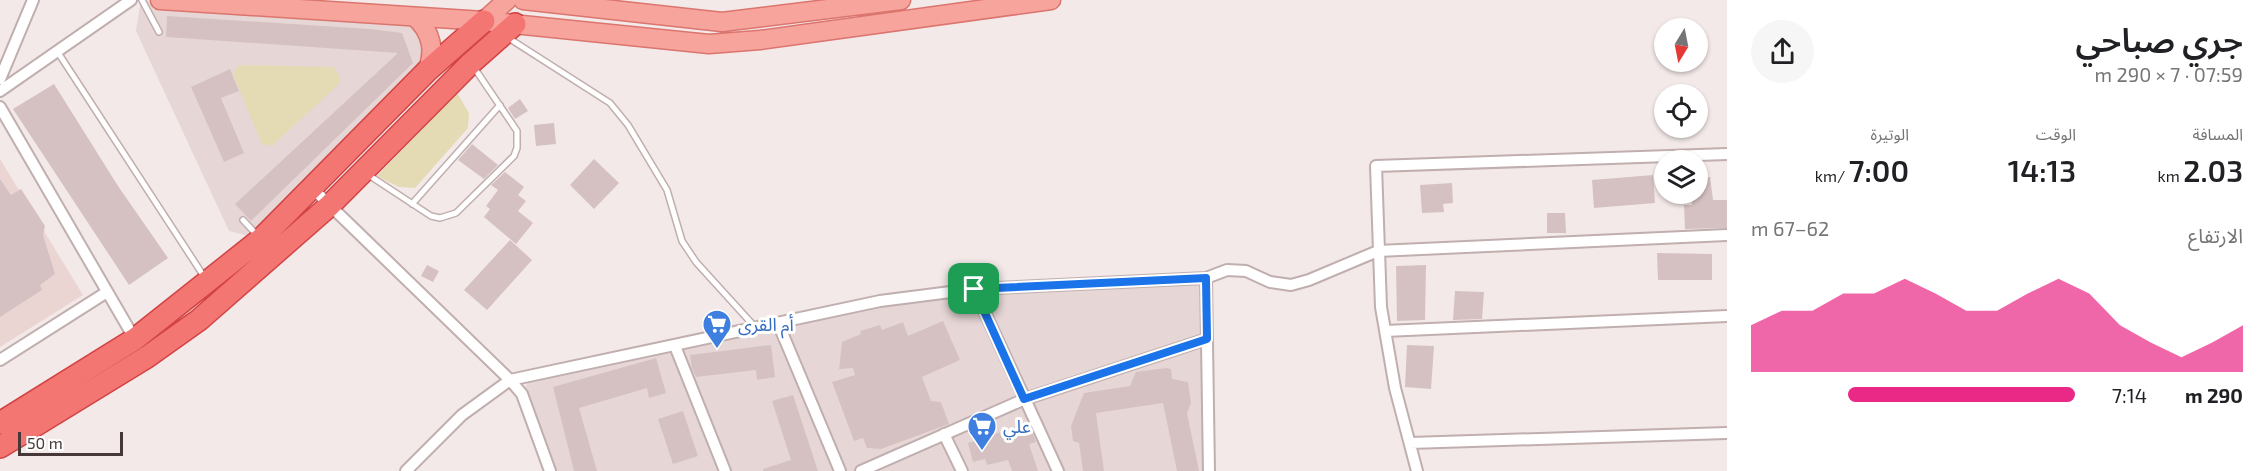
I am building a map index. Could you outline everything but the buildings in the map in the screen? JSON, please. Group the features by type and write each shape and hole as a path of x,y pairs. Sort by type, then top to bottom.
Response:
{"highway":[{"path":"0,423 135,339 261,239 428,71 484,21"},
{"path":"0,447 147,357 199,320 329,206 471,63 509,30"},
{"path":"345,155 363,171"}],"main road":[{"path":"160,0 484,21 509,30 709,44 760,40 1051,0"},
{"path":"484,21 507,0"},
{"path":"509,30 534,1 601,5 722,22 901,0"},
{"path":"415,17 424,26 432,44 432,57 428,71"}],"street":[{"path":"0,79 33,0"},
{"path":"0,91 131,0"},
{"path":"0,107 147,357"},
{"path":"1417,471 1395,388 1385,331 1378,251 1376,166 1727,154"},
{"path":"312,188 522,394 550,471"},
{"path":"406,471 462,415 510,380 880,301 974,289 1206,278 1227,270 1246,271 1270,282 1291,285 1309,280 1378,251 1727,235"},
{"path":"1206,278 1209,471"},
{"path":"974,289 1058,471"},
{"path":"0,360 107,292"},
{"path":"1385,331 1727,316"},
{"path":"778,323 840,471"},
{"path":"861,471 1024,399 1207,339"},
{"path":"675,346 725,471"},
{"path":"1410,443 1727,433"},
{"path":"944,434 962,471"}],"lane":[{"path":"142,0 159,32"},
{"path":"509,30 610,103 628,125 667,190 682,241 696,262 756,328"},
{"path":"57,51 208,282"},
{"path":"363,171 431,216 440,218 456,213 514,156 517,148 517,131 471,63"},
{"path":"412,204 500,105"},
{"path":"243,220 261,239"}],"shaded area":[{"path":"141,0 415,17 432,51 261,239 229,231 136,31"},
{"path":"238,65 334,67 341,79 338,85 272,146 262,144 233,74"},
{"path":"457,93 469,113 468,128 415,188 399,187 377,176"},
{"path":"0,159 83,295 0,347"},
{"path":"1199,284 1206,471 550,471 522,394 531,376 880,301 974,289"}],"place":[{"name":"أم القرى","path":"717,350"},
{"name":"علي","path":"982,452"}],"route":[{"path":"1206,278 1207,339 1024,399 974,289 1206,278"}]}
